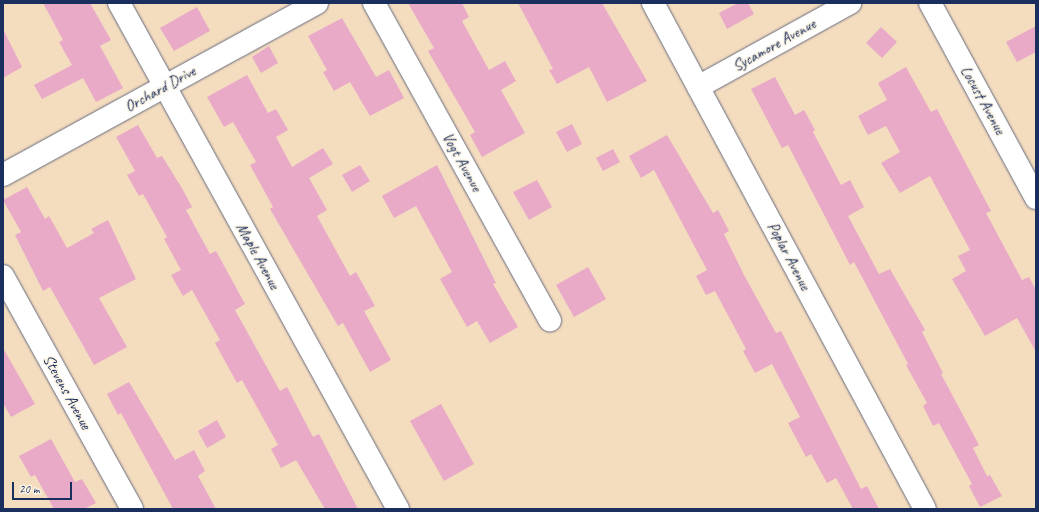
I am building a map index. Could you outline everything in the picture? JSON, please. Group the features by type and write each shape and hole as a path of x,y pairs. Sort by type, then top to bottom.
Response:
{"street":[{"name":"Maple Avenue","path":"119,3 398,509"},
{"name":"Orchard Drive","path":"3,176 317,3"},
{"name":"Vogt Avenue","path":"374,3 550,321"},
{"name":"Poplar Avenue","path":"653,3 925,509"},
{"name":"Sycamore Avenue","path":"698,87 850,3"},
{"name":"Locust Avenue","path":"930,3 1030,173 1036,198"},
{"name":"Stevens Avenue","path":"3,276 132,509"}],"building":[{"path":"43,3 90,3 111,40 100,46 123,88 96,102 83,78 42,99 34,85 72,65 59,42 63,40"},
{"path":"408,3 462,3 469,17 462,21 489,70 505,61 516,81 501,90 525,133 482,157 470,135 475,132 428,51 434,48"},
{"path":"518,3 602,3 647,81 607,102 589,67 557,84 549,70 553,69"},
{"path":"738,3 748,3 754,14 727,29 719,13"},
{"path":"197,7 210,31 174,51 160,28"},
{"path":"342,18 376,77 389,70 404,98 370,116 350,82 334,91 323,72 327,70 308,36"},
{"path":"1036,26 1036,52 1017,62 1006,42"},
{"path":"881,27 897,42 882,58 866,43"},
{"path":"3,29 22,67 3,78"},
{"path":"269,46 278,63 261,73 252,57"},
{"path":"906,67 931,112 937,109 991,211 986,213 1022,280 1029,277 1036,290 1036,352 1017,318 985,336 952,279 966,271 958,256 970,250 930,176 900,193 881,163 900,152 886,126 868,135 858,116 887,100 878,83"},
{"path":"247,75 268,113 276,109 288,130 276,137 292,167 323,148 333,164 309,178 327,210 317,216 350,276 356,272 375,306 364,311 391,360 370,372 343,323 338,326 270,209 273,207 250,165 256,162 233,122 224,127 207,97"},
{"path":"775,77 795,115 804,110 815,130 813,132 841,185 850,180 864,207 848,216 879,274 890,269 925,330 922,332 943,373 941,374 979,445 973,448 987,476 990,475 1002,496 980,507 969,486 972,484 939,423 933,426 923,406 927,403 854,262 850,265 788,145 782,148 751,89"},
{"path":"572,124 582,144 567,152 556,132"},
{"path":"138,125 157,158 162,156 183,190 192,207 186,210 210,254 216,251 245,304 235,310 280,391 287,387 313,437 319,434 358,509 325,509 296,460 281,468 271,449 278,445 242,380 237,383 215,343 220,340 192,290 183,296 171,275 181,270 164,239 167,237 143,194 139,196 127,175 135,171 116,137"},
{"path":"667,135 713,213 718,210 729,231 724,234 744,275 776,333 781,331 861,489 867,486 879,509 853,509 836,478 827,483 811,454 806,457 788,423 800,417 772,364 755,373 743,351 746,349 715,291 706,295 696,276 707,270 654,170 641,178 629,156"},
{"path":"613,149 620,162 603,171 596,158"},
{"path":"360,165 370,181 352,192 342,175"},
{"path":"437,165 496,283 493,284 518,327 490,343 477,321 467,327 440,279 452,272 416,206 394,218 382,196"},
{"path":"537,180 552,207 529,220 513,192"},
{"path":"27,187 45,219 49,216 67,248 94,233 91,229 108,220 136,279 99,298 127,347 94,365 50,287 43,291 15,235 21,232 3,200"},
{"path":"588,267 606,299 574,317 556,285"},
{"path":"3,348 35,404 11,417 3,403"},
{"path":"129,382 175,460 194,450 205,471 198,476 216,509 173,509 121,413 118,415 107,394"},
{"path":"441,404 474,464 444,481 410,421"},
{"path":"217,420 226,437 207,448 198,431"},
{"path":"51,439 75,482 82,479 96,503 84,509 54,509 35,475 31,477 19,456"}]}
